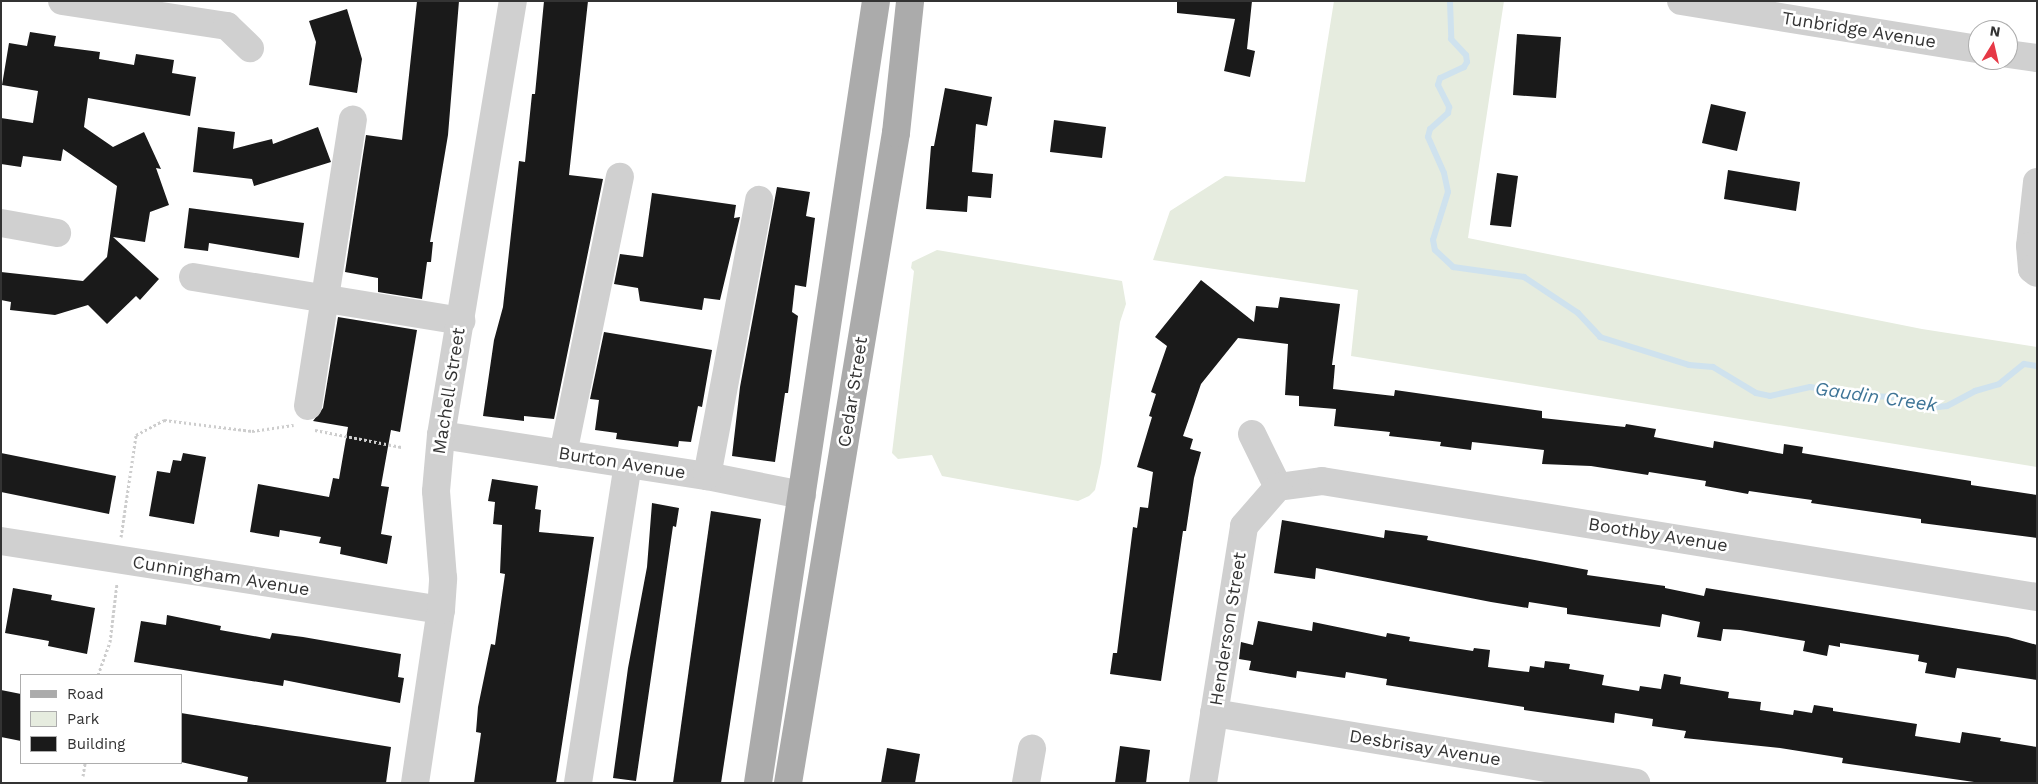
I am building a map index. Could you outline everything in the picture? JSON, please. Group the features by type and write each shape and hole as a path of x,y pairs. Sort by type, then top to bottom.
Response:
{"main road":[{"name":"Cedar Street","path":"758,783 876,1"},
{"name":"Cedar Street","path":"788,783 896,133 910,1"}],"street":[{"path":"62,1 227,26 250,48"},
{"name":"Machell Street","path":"415,783 441,610 443,578 436,491 441,435 513,1"},
{"name":"Tunbridge Avenue","path":"1681,1 1968,47"},
{"path":"2018,55 2037,58"},
{"path":"308,421 353,120"},
{"path":"563,454 620,177"},
{"path":"2037,182 2030,246 2032,269 2037,273"},
{"path":"707,476 759,200"},
{"path":"1,223 57,232"},
{"path":"193,277 460,321"},
{"path":"1252,434 1278,487"},
{"name":"Burton Avenue","path":"441,435 707,476 802,495"},
{"path":"578,783 628,465"},
{"name":"Boothby Avenue","path":"1278,487 1322,480 2037,597"},
{"name":"Henderson Street","path":"1204,783 1244,526 1278,487"},
{"name":"Cunningham Avenue","path":"1,541 441,610"},
{"name":"Desbrisay Avenue","path":"1214,712 1636,783"},
{"path":"1026,783 1032,748"}],"path":[{"path":"120,540 136,435 164,420 252,431 308,421 401,447"},
{"path":"98,674 110,642 117,580"},
{"path":"83,776 85,764"}],"green space":[{"path":"1334,1 1504,1 1468,238 1922,329 2037,347 2037,467 1351,356 1358,290 1153,260 1170,211 1225,176 1305,182"},
{"path":"937,250 1122,281 1126,304 1120,322 1101,463 1095,490 1089,496 1078,501 942,476 932,455 898,459 892,453 914,271 911,268 912,262"}],"building":[{"path":"417,1 459,1 448,135 430,242 433,242 431,262 427,262 422,299 378,292 378,278 345,272 366,135 402,140"},
{"path":"544,1 588,1 569,175 603,179 554,419 524,416 524,421 483,416 494,340 503,307 519,161 525,162 532,94 535,94"},
{"path":"1177,1 1252,1 1247,49 1255,51 1250,77 1224,71 1235,19 1177,13"},
{"path":"347,9 362,59 357,93 309,85 316,42 309,21"},
{"path":"30,32 56,36 54,46 100,52 99,59 134,65 136,54 174,60 172,73 196,77 190,116 88,98 84,127 113,147 144,132 161,169 156,168 169,205 150,212 145,242 113,237 159,279 140,300 136,296 107,324 88,305 55,315 10,310 11,302 1,300 1,272 83,281 107,257 117,186 63,149 61,161 23,156 21,167 1,164 1,118 33,123 38,91 2,85 9,43 27,46"},
{"path":"1517,34 1561,37 1556,98 1513,95"},
{"path":"945,88 992,97 987,126 976,124 972,172 993,174 991,198 968,196 967,212 926,209 931,146 934,146"},
{"path":"1711,104 1746,112 1737,151 1702,143"},
{"path":"1054,120 1106,127 1102,158 1050,152"},
{"path":"198,127 235,132 233,149 272,139 273,144 318,127 331,162 254,186 252,179 193,172"},
{"path":"1728,170 1800,182 1796,211 1724,199"},
{"path":"1497,173 1518,176 1511,227 1490,225"},
{"path":"777,187 810,192 806,216 815,218 806,287 795,285 792,312 798,316 788,393 785,393 775,462 732,456 740,387"},
{"path":"652,193 736,205 734,218 740,217 720,300 704,298 702,310 640,301 638,288 614,284 620,254 643,257"},
{"path":"189,208 304,223 299,258 209,243 208,251 184,248"},
{"path":"1201,280 1254,322 1256,306 1278,308 1280,297 1340,304 1332,365 1335,365 1333,389 1394,396 1395,390 1542,411 1542,418 1625,427 1626,424 1656,429 1654,437 1713,448 1714,441 1783,454 1784,444 1803,447 1802,453 1971,481 1971,485 2037,495 2037,538 1921,523 1921,519 1811,503 1812,500 1749,491 1748,494 1705,486 1706,481 1649,472 1648,475 1591,466 1542,464 1544,450 1472,442 1471,450 1440,446 1441,442 1389,436 1390,432 1334,426 1336,409 1299,406 1299,396 1285,395 1288,344 1238,338 1201,384 1183,436 1193,439 1190,449 1201,452 1194,478 1186,531 1183,531 1161,681 1110,674 1113,653 1117,653 1133,527 1137,528 1140,507 1148,508 1153,472 1137,467 1152,417 1149,416 1156,394 1151,392 1167,346 1155,337"},
{"path":"338,317 417,330 400,432 391,430 381,486 389,487 381,534 392,536 387,564 340,554 341,547 319,543 321,537 280,530 279,537 250,532 258,484 329,497 333,478 339,479 348,427 313,421 323,408"},
{"path":"604,332 712,350 702,407 698,406 691,442 679,441 678,447 616,439 617,433 595,430 599,400 590,399"},
{"path":"1,453 116,476 109,514 1,492"},
{"path":"183,453 206,457 194,524 149,516 157,471 170,473 173,460 181,461"},
{"path":"492,479 538,486 535,509 541,510 539,532 594,537 556,783 474,783 481,733 476,732 478,707 491,644 495,645 505,574 500,573 502,525 493,524 495,502 488,501"},
{"path":"652,503 679,508 676,527 673,526 636,781 613,778 628,668 647,567"},
{"path":"711,511 761,519 721,783 673,783"},
{"path":"1282,520 1384,538 1385,530 1428,536 1427,540 1588,570 1587,575 1665,586 1665,588 1704,596 1706,588 2008,637 2037,645 2037,680 1957,668 1955,678 1925,673 1927,663 1918,661 1919,655 1840,643 1840,647 1829,645 1827,656 1803,651 1805,641 1740,630 1723,629 1721,641 1697,637 1700,622 1662,614 1660,627 1567,614 1567,608 1529,602 1528,608 1491,602 1316,568 1315,579 1274,573"},
{"path":"13,588 52,595 51,600 95,608 87,654 48,646 49,641 5,633"},
{"path":"167,615 221,626 220,630 270,639 272,633 401,654 398,677 404,678 400,703 284,680 283,686 134,662 141,621 166,625"},
{"path":"1258,621 1312,631 1313,622 1386,637 1387,633 1410,637 1409,641 1473,651 1474,648 1490,650 1488,667 1529,672 1530,666 1544,668 1545,661 1570,664 1569,669 1604,675 1602,685 1639,691 1640,686 1661,689 1664,674 1681,677 1680,684 1729,692 1728,698 1761,702 1760,710 1793,715 1794,710 1812,713 1814,705 1833,708 1833,711 1917,724 1915,736 1960,743 1962,732 2001,738 2000,741 2037,747 2037,783 1981,783 1842,763 1843,758 1780,748 1684,738 1686,731 1652,726 1653,719 1615,713 1614,723 1524,710 1524,707 1386,685 1387,679 1346,672 1345,678 1297,671 1296,678 1249,670 1251,661 1239,659 1241,642 1253,645"},
{"path":"1,690 20,694 20,741 1,737"},
{"path":"182,713 391,747 386,783 247,783 248,777 182,762"},
{"path":"1120,746 1150,750 1146,783 1115,783"},
{"path":"887,748 920,754 915,783 881,783"}],"waterway":[{"name":"Gaudin Creek","path":"1450,1 1451,39 1466,55 1467,62 1464,67 1440,78 1438,85 1449,107 1448,113 1430,129 1428,137 1444,173 1448,192 1433,240 1435,250 1453,267 1524,277 1578,313 1600,337 1689,365 1713,367 1756,393 1770,396 1810,387 1867,396 1895,397 1930,408 1947,406 1975,391 1999,384 2024,364 2037,366"}]}
